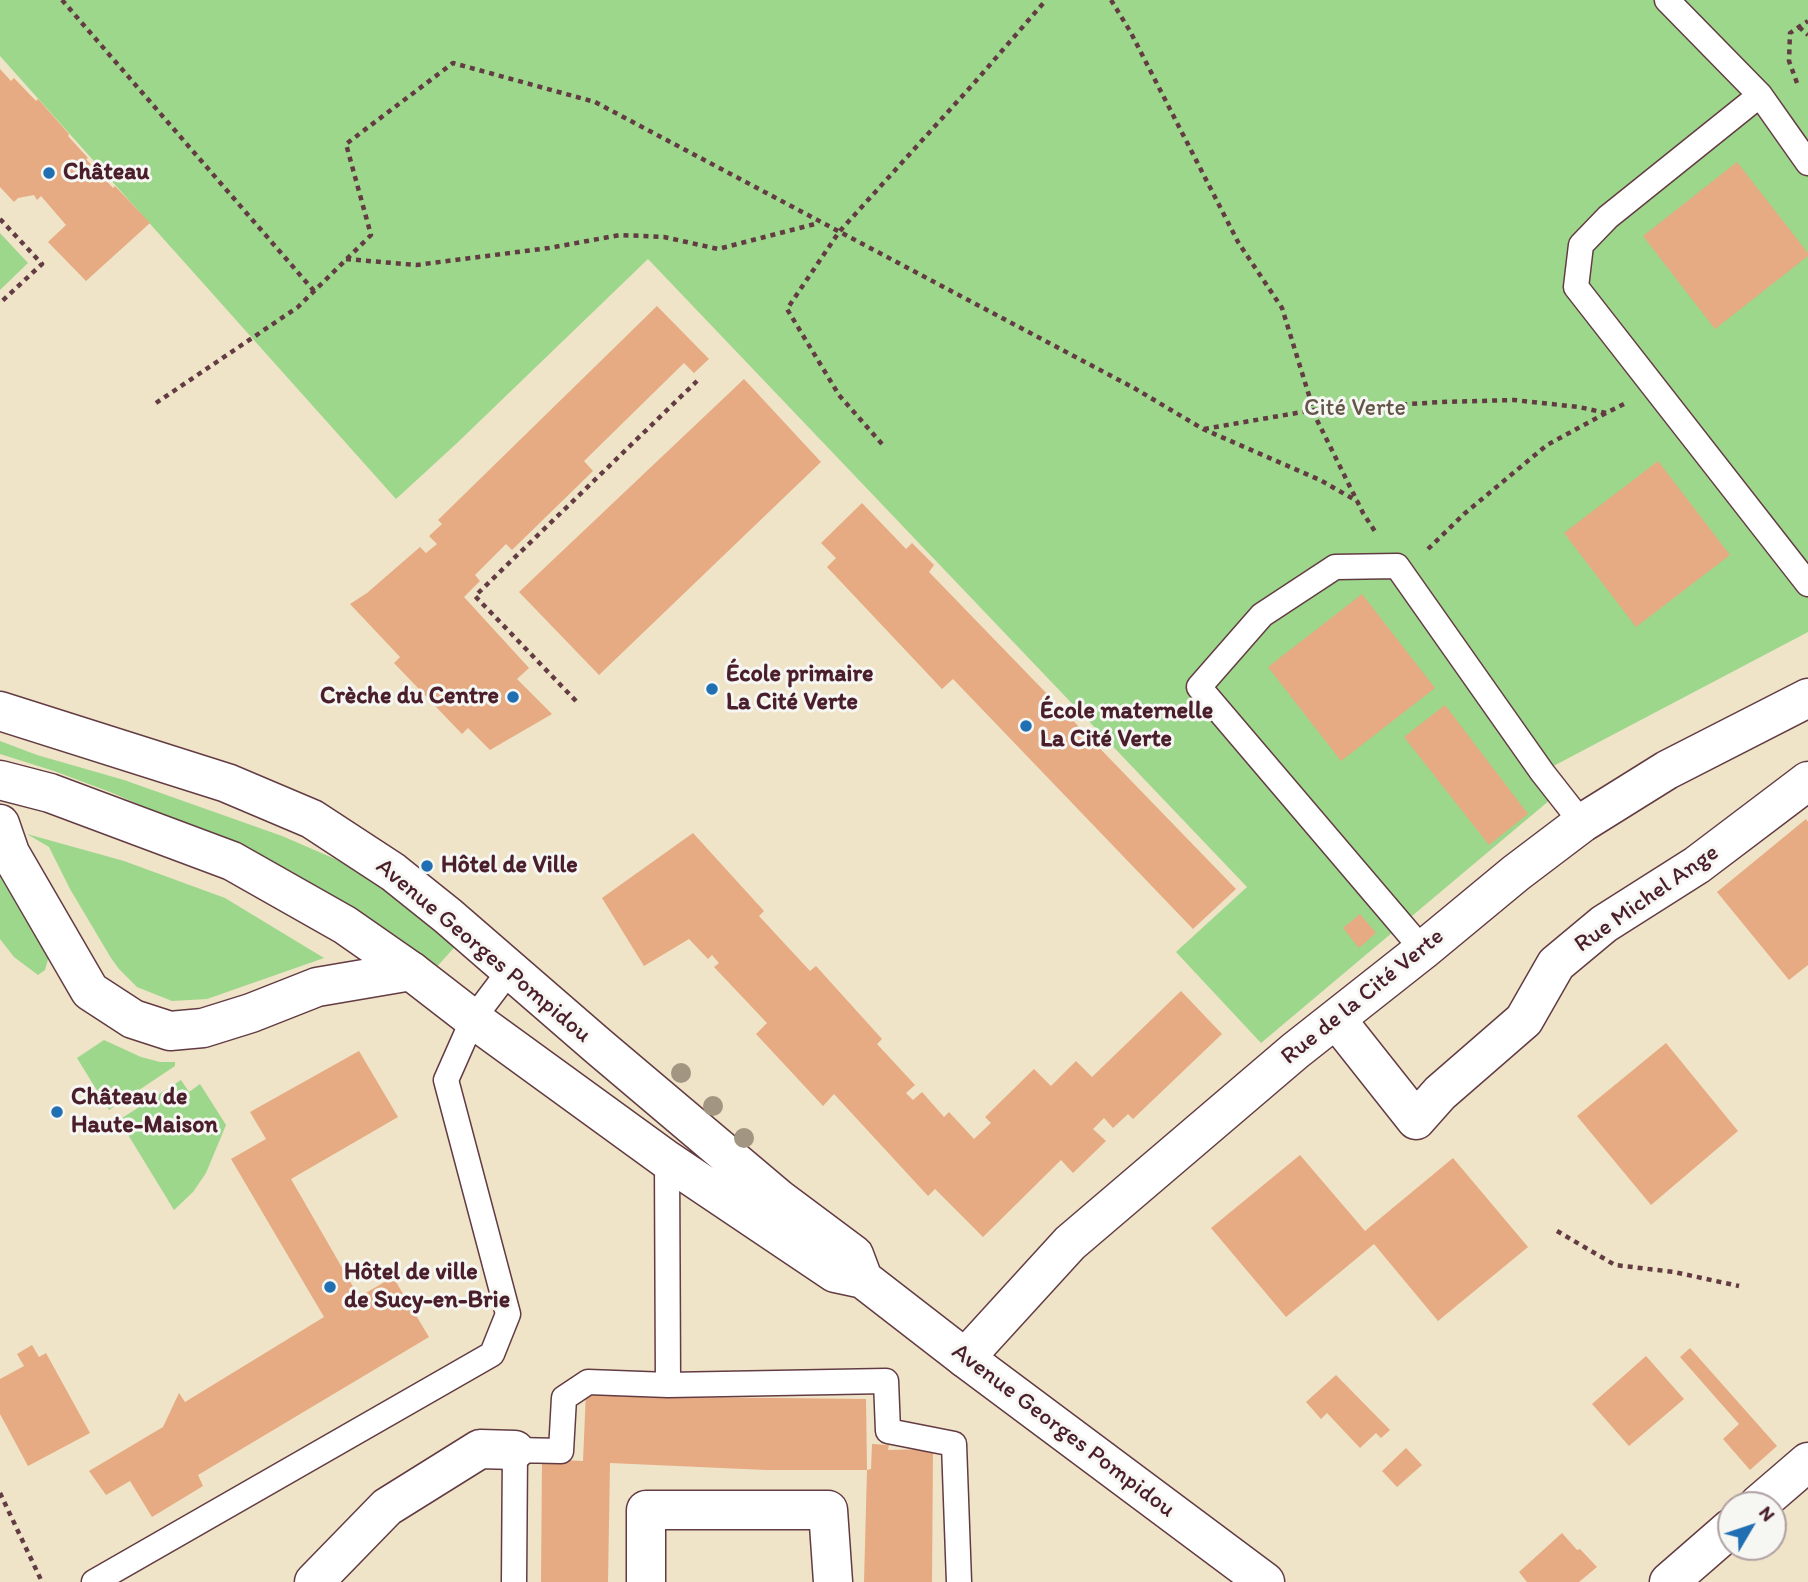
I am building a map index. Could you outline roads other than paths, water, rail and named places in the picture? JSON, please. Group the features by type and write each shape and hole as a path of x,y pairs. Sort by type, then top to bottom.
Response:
{"street":[{"name":"Rue de la Cité Verte","path":"965,1358 1070,1243 1279,1065 1516,873 1582,823 1667,770 1808,698"},
{"name":"Avenue Georges Pompidou","path":"0,710 227,783 312,819 413,887 448,916 779,1199 854,1255 863,1279"},
{"name":"Avenue Georges Pompidou","path":"0,780 50,793 232,861 345,925 667,1160 835,1273 863,1279 1265,1582"},
{"name":"Rue Michel Ange","path":"1336,1018 1416,1119 1440,1093 1524,1020 1556,964 1604,924 1697,865 1808,781"},
{"path":"0,824 10,853 90,990 133,1019 170,1031 203,1028 251,1013 317,987 411,971"},
{"path":"314,1582 387,1507 480,1449 515,1450"},
{"path":"1774,1491 1808,1462"},
{"path":"646,1582 646,1510 828,1510 833,1582"},
{"path":"1669,1582 1717,1540"}],"lane":[{"path":"1667,0 1760,95 1808,163"},
{"path":"1760,95 1608,217 1581,245 1576,287 1808,584"},
{"path":"1423,950 1199,687 1262,615 1335,567 1397,566 1542,772 1582,823"},
{"path":"104,1579 492,1354 508,1314 446,1080 473,1019 510,970"},
{"path":"667,1160 668,1385"},
{"path":"514,1582 515,1450 561,1451 564,1398 587,1382 668,1385 886,1381 888,1432 954,1444 959,1582"}],"place":[{"name":"Château","path":"49,173"},
{"name":"École primaire La Cité Verte","path":"712,689"},
{"name":"Crèche du Centre","path":"513,697"},
{"name":"École maternelle La Cité Verte","path":"1026,726"},
{"name":"Hôtel de Ville","path":"427,866"},
{"name":"Château de Haute-Maison","path":"57,1112"},
{"name":"Hôtel de ville de Sucy-en-Brie","path":"330,1287"}],"park label":[{"name":"Cité Verte","path":"1355,409"}]}
